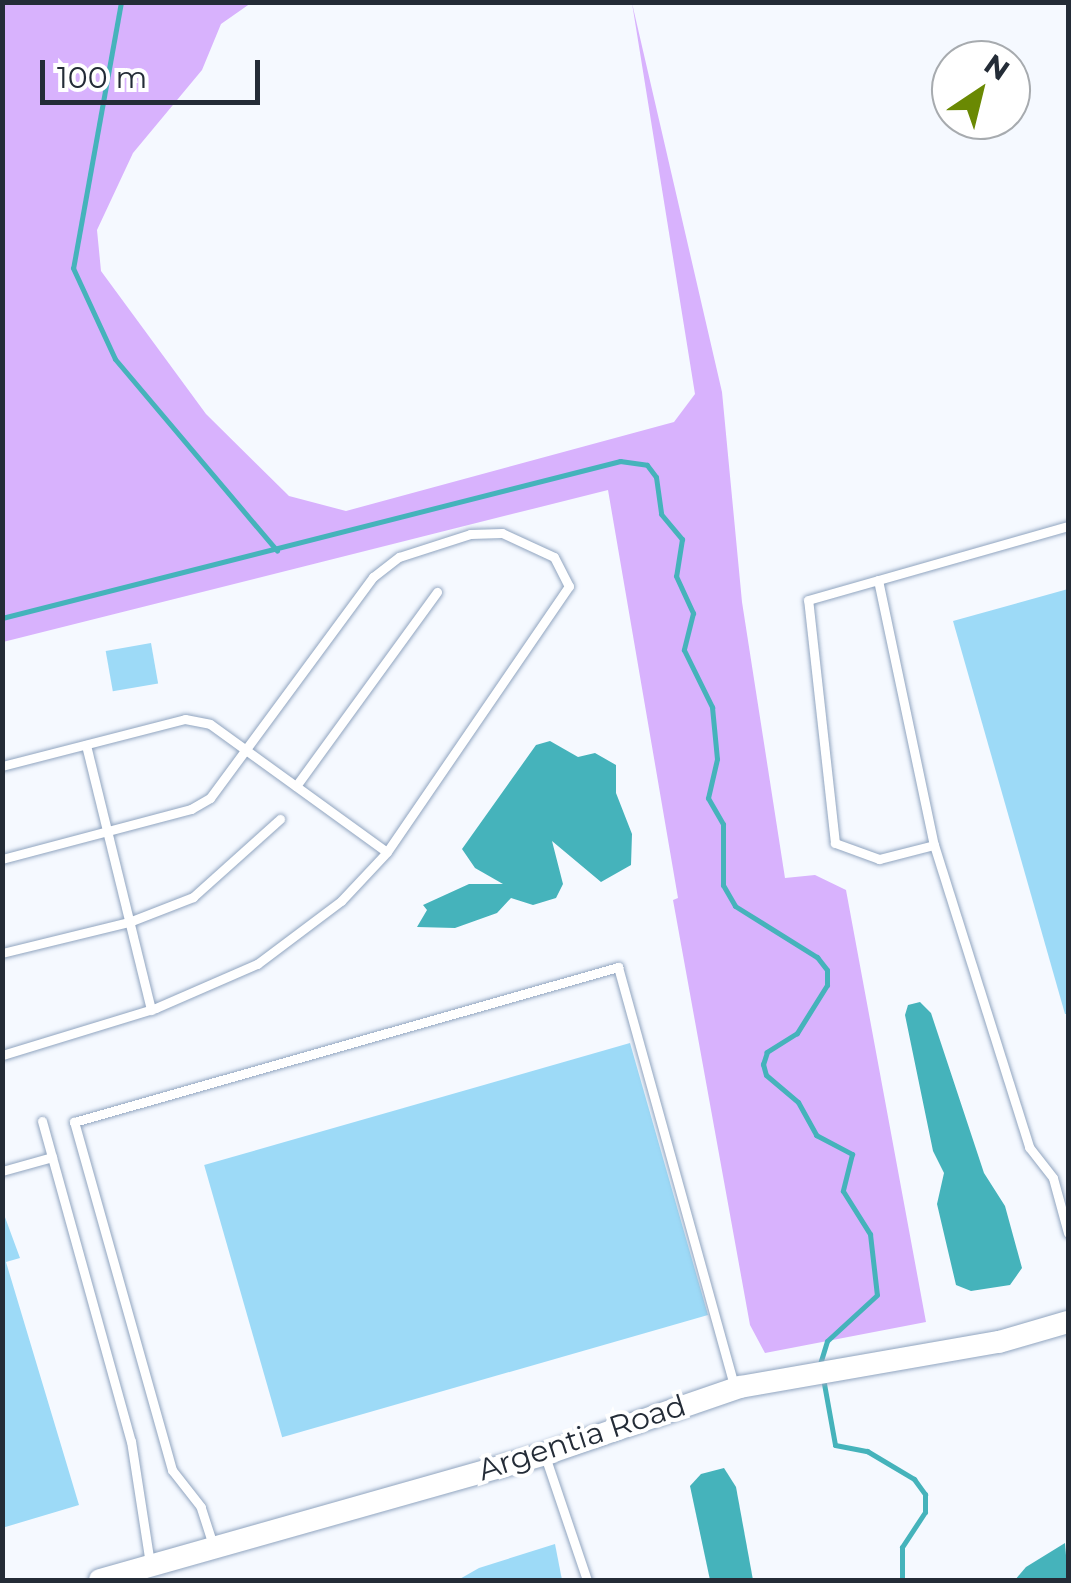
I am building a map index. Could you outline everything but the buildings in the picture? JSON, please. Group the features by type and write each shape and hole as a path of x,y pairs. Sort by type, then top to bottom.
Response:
{"street":[{"name":"Argentia Road","path":"100,1580 544,1454 735,1388 836,1367 1000,1342 1068,1322"}],"lane":[{"path":"934,845 879,859 834,843 808,600 1068,526"},
{"path":"2,859 191,809 210,798 249,752 373,577 399,558 470,534 502,533 554,557 569,586 387,852 341,901 257,964 151,1010 2,1054"},
{"path":"878,580 934,845 1029,1147 1052,1178 1068,1232"},
{"path":"296,786 437,592"},
{"path":"2,766 185,719 210,724 387,852"},
{"path":"86,745 151,1010"},
{"path":"2,953 129,922 193,897 280,818"},
{"path":"214,1548 203,1510 172,1470 74,1122 618,967 735,1388"},
{"path":"42,1121 131,1441 150,1566"},
{"path":"2,1171 52,1157"},
{"path":"544,1454 587,1580"}],"shaded area":[{"path":"3,2 251,3 221,24 202,70 133,153 97,230 101,271 206,414 289,496 346,511 674,422 695,394 632,3 722,392 742,602 785,878 815,875 846,890 926,1322 765,1353 750,1325 673,900 678,898 608,490 3,642"}],"water":[{"path":"550,741 578,757 595,753 616,765 616,793 632,834 631,865 601,882 552,841 563,884 556,898 533,905 511,898 497,913 455,928 417,927 427,910 423,905 469,884 503,884 475,868 462,849 536,745"},
{"path":"920,1002 931,1013 984,1173 1005,1206 1022,1268 1010,1285 971,1291 956,1285 937,1204 944,1173 933,1151 905,1015 908,1005"},
{"path":"724,1468 736,1487 753,1580 710,1580 690,1486 701,1474"},
{"path":"1065,1543 1068,1580 1015,1580 1026,1567"}],"waterway":[{"path":"121,2 73,268 115,359 277,551"},
{"path":"2,618 620,461 647,465 656,477 661,514 682,539 676,576 693,613 684,650 712,707 717,759 708,798 723,824 723,885 735,906 817,957 827,970 827,985 797,1033 767,1052 763,1064 766,1075 798,1102 816,1135 852,1154 843,1191 870,1234 877,1295 827,1341 819,1368"},
{"path":"823,1378 835,1445 867,1451 914,1479 925,1494 925,1512 902,1547 902,1580"}]}
